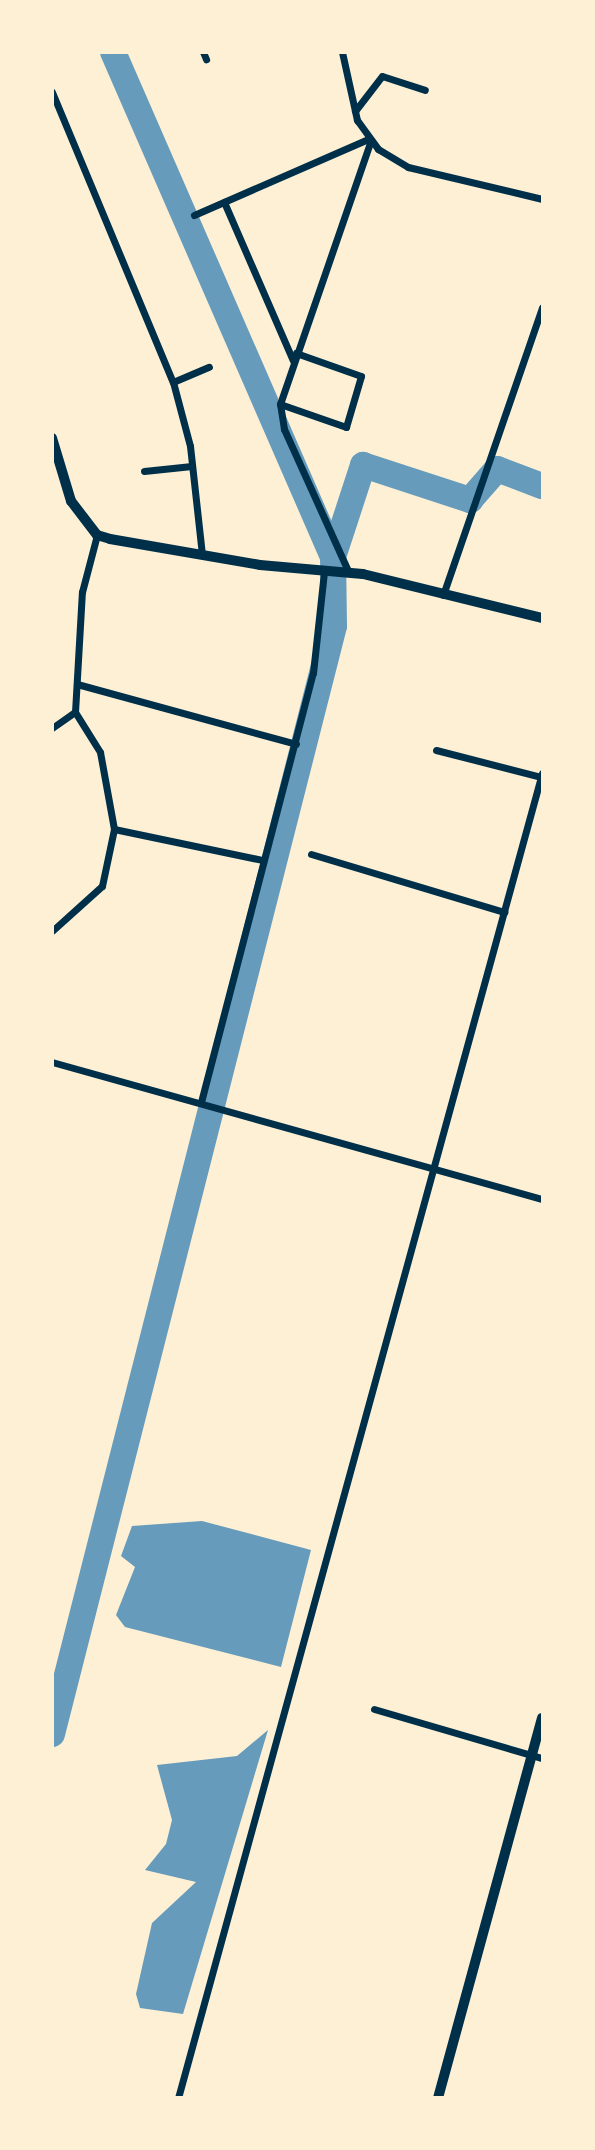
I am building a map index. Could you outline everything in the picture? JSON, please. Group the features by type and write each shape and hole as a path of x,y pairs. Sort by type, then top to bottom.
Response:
{"street":[{"path":"342,52 355,111 369,141 408,167 542,199"},
{"path":"355,111 382,76 425,90"},
{"path":"52,92 173,383 192,466 202,555"},
{"path":"194,215 369,141"},
{"path":"346,573 284,429 281,404 369,141"},
{"path":"224,202 295,357 361,376 346,427 281,404"},
{"path":"443,595 542,308"},
{"path":"173,383 209,367"},
{"path":"52,438 71,501 97,534 202,555 346,573 542,618"},
{"path":"144,471 192,466"},
{"path":"52,930 102,886 114,829 100,752 75,712 82,592 97,534"},
{"path":"203,1102 262,860 296,744 313,673 326,572"},
{"path":"77,684 296,744"},
{"path":"52,728 75,712"},
{"path":"178,2098 542,775 436,750"},
{"path":"114,829 262,860"},
{"path":"311,854 504,912"},
{"path":"52,1062 203,1102 542,1199"},
{"path":"374,1709 537,1756"},
{"path":"438,2098 537,1756 542,1718"}],"water":[{"path":"202,1521 311,1550 281,1667 125,1627 116,1615 135,1567 121,1556 132,1526"},
{"path":"268,1730 183,2014 140,2008 136,1994 152,1923 196,1882 145,1870 166,1844 172,1820 157,1765 237,1756"}],"waterway":[{"path":"52,1734 334,626 333,557 113,52"},
{"path":"333,557 363,465 470,500 497,469 542,486"}]}
